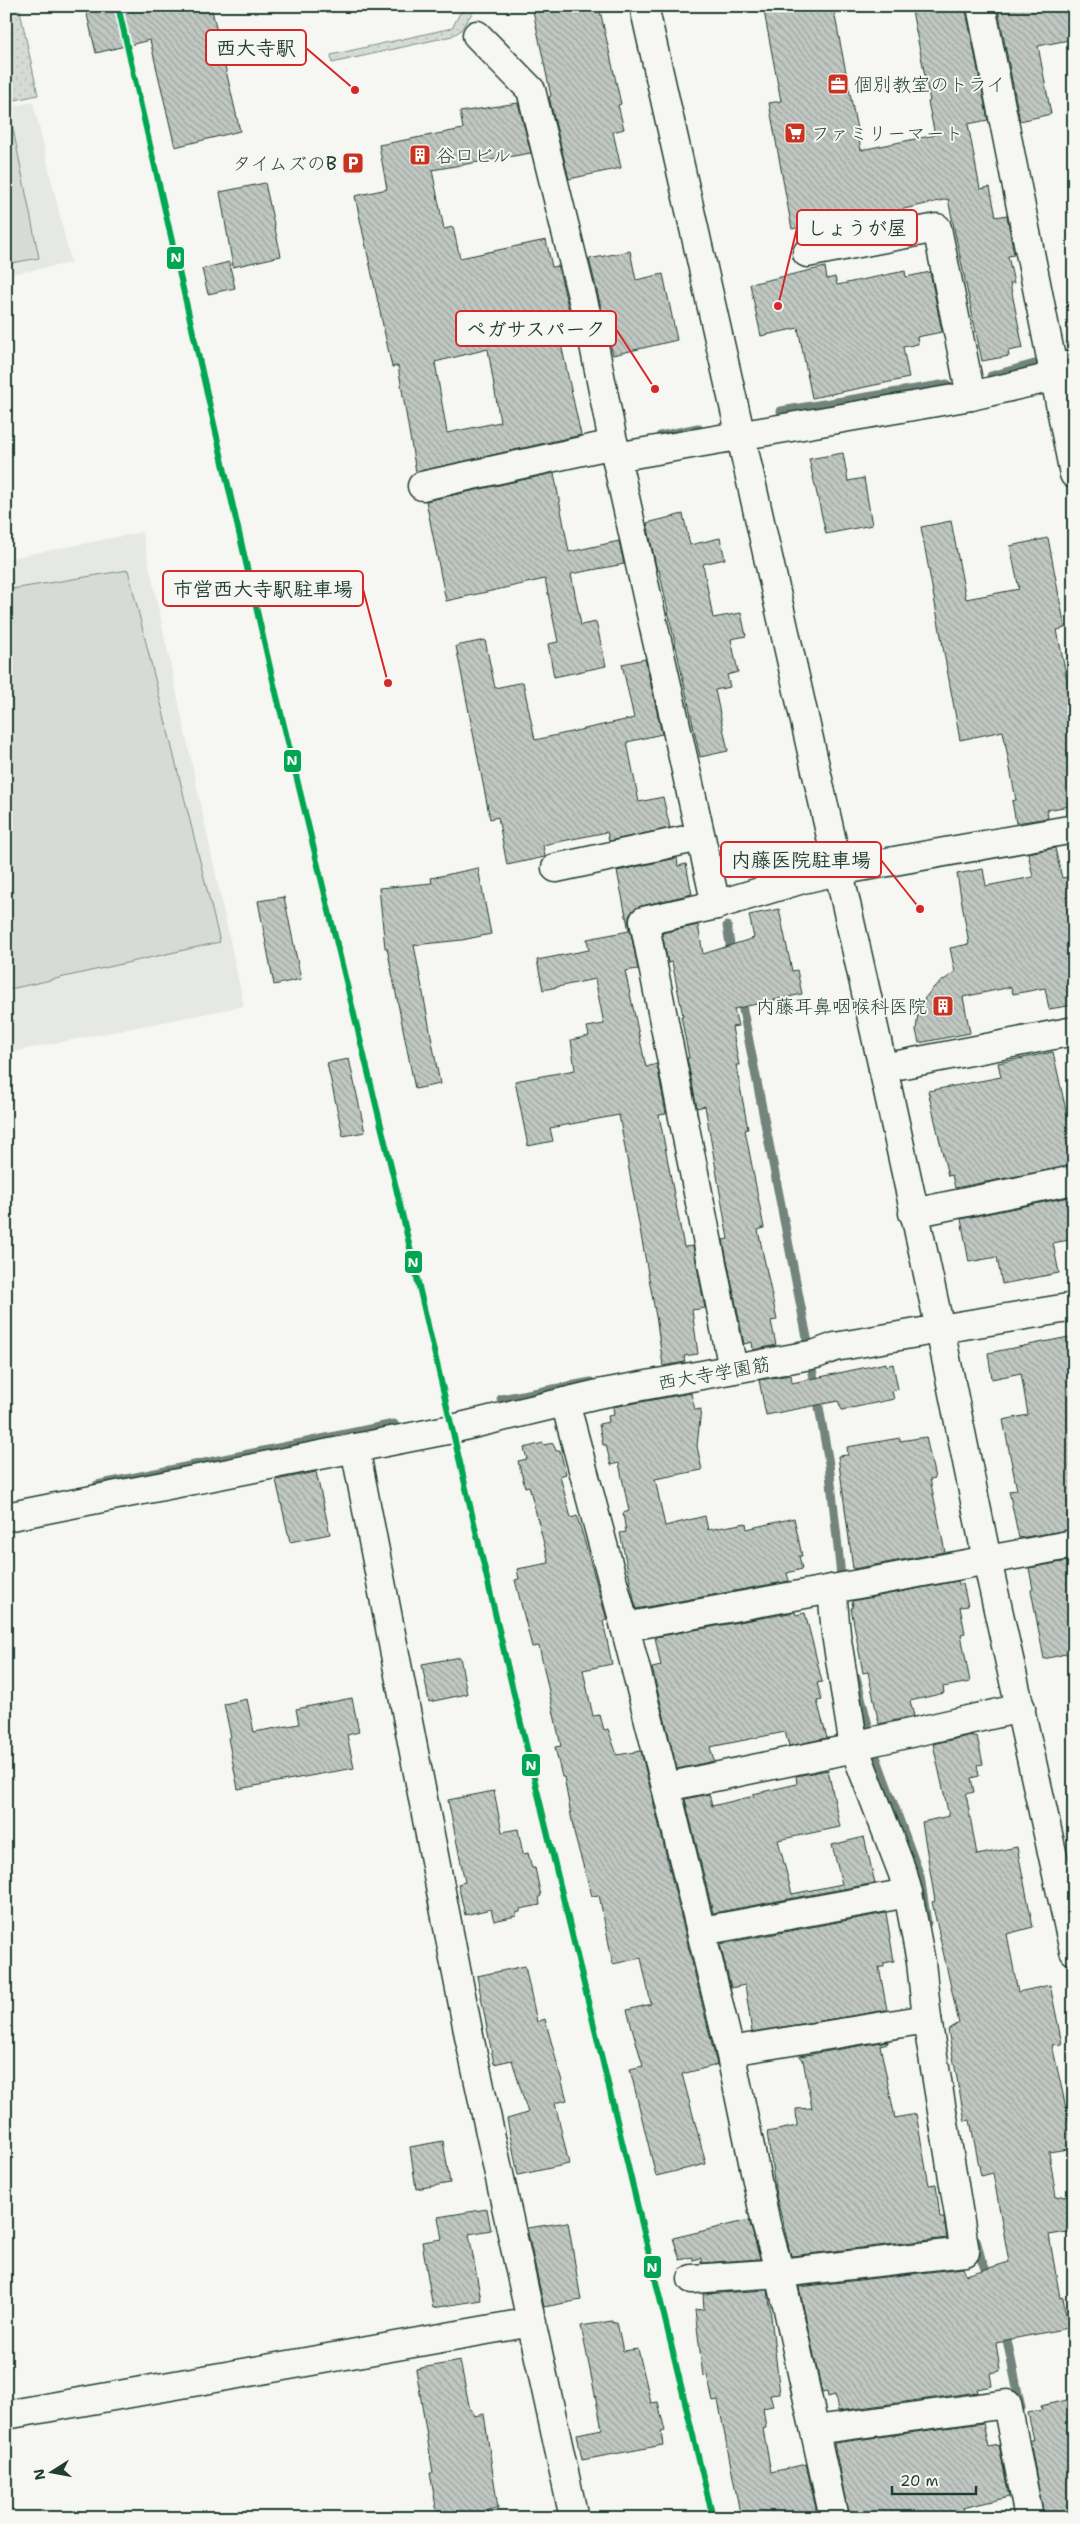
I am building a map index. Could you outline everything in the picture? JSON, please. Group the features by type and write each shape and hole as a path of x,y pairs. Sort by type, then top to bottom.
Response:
{"street":[{"path":"644,6 742,434 883,1068 940,1329 987,1560 1074,1951"},
{"path":"981,6 1059,370 1074,474"},
{"path":"477,35 531,90 594,345 615,451 716,905"},
{"path":"807,253 937,228 971,396"},
{"path":"422,486 615,451 742,434 971,396 1059,370"},
{"path":"733,1369 644,921 716,905 838,871 1074,829"},
{"path":"556,868 700,837"},
{"path":"883,1068 1074,1031"},
{"path":"914,1213 1074,1180"},
{"name":"西大寺学園筋","path":"6,1517 452,1429 565,1402 816,1354 844,1345 1074,1308"},
{"path":"565,1402 625,1627 702,1931 730,2051 766,2224 780,2273 834,2518"},
{"path":"355,1448 470,2041 574,2518"},
{"path":"625,1627 1074,1544"},
{"path":"692,2279 780,2273 965,2252 927,2020 921,1962 908,1893 836,1634 840,1588"},
{"path":"666,1787 1021,1708"},
{"path":"702,1931 908,1893"},
{"path":"730,2051 927,2020"},
{"path":"6,2415 532,2322"},
{"path":"815,2430 1007,2404 1029,2518"}],"shaded area":[{"path":"6,6 19,6 38,95 6,102"},
{"path":"464,6 477,6 460,31 452,36 332,63 331,55 452,28"},
{"path":"33,102 71,263 6,275 6,108"},
{"path":"10,114 39,258 6,264 6,115"},
{"path":"142,532 244,1006 6,1053 6,559"},
{"path":"128,570 220,942 6,990 6,590"}],"building":[{"path":"85,6 211,6 240,131 175,147 150,40 96,53"},
{"path":"532,6 599,6 621,104 618,105 624,129 613,132 621,168 569,179 549,97 551,96"},
{"path":"763,6 833,6 861,150 935,135 911,6 965,6 988,120 968,124 980,189 990,187 996,217 1007,215 1014,255 1008,256 1014,283 1010,283 1023,348 1008,351 1009,356 982,361 948,199 843,223 842,218 792,229 769,103 781,101"},
{"path":"1012,6 1074,6 1074,39 1038,46 1051,114 1020,121 998,9"},
{"path":"518,103 531,153 432,170 444,229 453,227 460,258 546,240 552,267 558,266 571,319 561,321 562,325 557,326 581,435 416,472 398,366 392,367 355,196 387,189 379,145 463,129 460,112","holes":["488,349 500,422 447,433 435,362"]},
{"path":"265,183 281,256 233,267 220,192"},
{"path":"630,251 636,280 663,274 677,340 613,355 589,259"},
{"path":"229,262 235,288 208,294 202,269"},
{"path":"825,267 827,279 835,277 837,285 905,271 906,277 930,272 942,332 917,337 918,344 903,347 909,378 812,398 798,328 761,336 750,284"},
{"path":"843,453 848,481 864,478 872,525 826,534 809,459"},
{"path":"554,473 569,552 619,541 624,564 571,574 581,625 596,622 606,666 554,677 548,644 558,642 545,579 446,601 426,501"},
{"path":"683,514 690,545 720,538 725,559 703,564 713,618 741,613 746,636 731,639 738,672 727,675 730,687 715,690 728,751 700,757 647,523"},
{"path":"951,521 966,599 1019,589 1010,546 1048,538 1065,628 1057,630 1074,715 1074,805 1047,810 1048,818 1016,823 1012,801 1016,800 1003,731 960,740 921,527"},
{"path":"485,640 495,688 523,682 535,740 634,718 622,664 645,659 662,734 627,742 639,802 663,797 670,828 609,841 607,832 543,845 545,857 507,865 498,817 490,819 456,646"},
{"path":"1055,848 1062,878 1068,877 1071,890 1069,935 1072,947 1068,948 1074,976 1074,1005 1049,1009 1045,988 1013,994 1011,987 963,997 970,1033 919,1043 916,1030 918,1014 925,998 934,987 955,972 950,948 969,944 957,874 983,869 986,886 1033,877 1028,853"},
{"path":"677,858 678,866 686,864 692,894 641,906 633,910 629,916 629,924 638,969 625,971 646,1067 657,1064 666,1114 659,1115 684,1247 693,1246 705,1308 692,1310 698,1354 684,1356 685,1362 663,1366 657,1322 619,1115 550,1128 553,1141 528,1146 515,1081 575,1070 571,1040 589,1036 587,1027 604,1024 595,979 543,990 537,960 589,950 587,939 629,931 617,871"},
{"path":"478,868 491,934 462,940 414,945 440,1084 415,1089 387,948 385,948 379,888 432,883 431,878"},
{"path":"284,897 301,979 274,985 258,901"},
{"path":"779,909 792,971 797,970 802,994 734,1009 738,1026 732,1027 739,1065 736,1065 748,1129 745,1130 764,1228 758,1230 777,1320 771,1321 776,1345 753,1350 752,1342 744,1344 723,1240 728,1239 705,1106 697,1108 687,1058 689,1058 681,1016 683,1016 672,962 668,963 662,933 698,925 703,954 754,938 749,915"},
{"path":"1053,1052 1067,1115 1074,1114 1074,1165 955,1188 952,1175 948,1176 928,1091 1001,1077 998,1063"},
{"path":"349,1059 365,1132 343,1136 327,1063"},
{"path":"1074,1196 1074,1239 1053,1243 1059,1273 1002,1284 997,1257 969,1262 961,1219"},
{"path":"1074,1336 1074,1360 1069,1361 1074,1386 1074,1529 1019,1538 1009,1491 1017,1490 1003,1420 1028,1415 1021,1373 992,1379 988,1353"},
{"path":"886,1363 886,1366 893,1364 898,1389 892,1391 894,1399 842,1410 838,1401 766,1415 759,1380 791,1375 792,1383"},
{"path":"691,1393 695,1410 701,1409 697,1446 702,1470 655,1479 665,1526 705,1516 708,1530 746,1523 747,1529 794,1518 802,1556 799,1556 802,1569 787,1573 789,1581 636,1609 620,1533 626,1532 623,1513 629,1511 619,1463 611,1465 606,1445 603,1445 599,1424 609,1422 608,1416 614,1415 613,1407"},
{"path":"926,1437 935,1478 930,1479 945,1552 853,1569 838,1456 848,1455 847,1447 900,1438 900,1441"},
{"path":"543,1443 544,1445 553,1443 556,1451 560,1450 566,1474 560,1476 571,1518 577,1516 607,1620 603,1621 612,1664 583,1670 593,1716 600,1715 604,1730 608,1729 617,1755 641,1751 717,2065 682,2074 706,2164 656,2176 630,2069 643,2066 627,2010 651,2004 641,1958 613,1964 599,1895 592,1896 575,1837 564,1777 562,1777 555,1747 561,1746 539,1646 532,1647 515,1580 519,1579 517,1569 549,1563 529,1486 525,1487 518,1461 527,1459 524,1448"},
{"path":"316,1472 330,1534 290,1542 276,1480"},
{"path":"1074,1560 1074,1615 1068,1616 1074,1652 1044,1659 1031,1590 1033,1589 1029,1568"},
{"path":"958,1581 959,1585 963,1584 968,1606 960,1607 965,1633 961,1634 970,1682 943,1687 944,1693 910,1701 914,1716 879,1724 868,1672 863,1673 851,1608 853,1608 852,1601"},
{"path":"795,1612 796,1615 805,1613 814,1648 822,1682 817,1683 822,1700 817,1701 827,1738 789,1746 785,1732 710,1747 714,1761 677,1769 652,1668 661,1666 655,1637"},
{"path":"460,1657 467,1694 429,1702 422,1664"},
{"path":"352,1698 359,1732 347,1735 354,1768 238,1789 228,1738 231,1737 224,1704 247,1699 254,1732 299,1724 296,1709"},
{"path":"973,1735 973,1737 977,1736 983,1764 977,1765 979,1776 971,1778 974,1792 966,1794 977,1855 1017,1847 1033,1927 1007,1934 1018,1992 1050,1985 1062,2044 1052,2045 1069,2121 1074,2120 1074,2148 1049,2152 1056,2197 1074,2194 1074,2231 1049,2235 1060,2298 1063,2297 1068,2328 996,2342 1000,2371 990,2373 992,2386 977,2389 978,2392 838,2411 835,2395 828,2397 827,2391 822,2392 799,2287 963,2268 966,2275 1009,2262 993,2173 981,2176 970,2120 965,2121 948,2030 959,2023 932,1902 935,1901 922,1822 949,1816 933,1744"},
{"path":"828,1770 840,1827 778,1840 792,1894 842,1884 832,1845 864,1837 875,1883 713,1913 685,1799 709,1794 712,1806 797,1784 796,1776"},
{"path":"494,1791 502,1832 518,1829 523,1854 528,1853 532,1868 535,1868 541,1896 539,1897 540,1905 520,1909 516,1916 494,1921 491,1909 465,1915 458,1884 465,1882 448,1800"},
{"path":"886,1913 894,1961 884,1963 884,1967 879,1967 887,2010 752,2032 745,1985 731,1988 720,1944"},
{"path":"525,1966 537,2022 545,2019 567,2100 555,2103 569,2164 518,2175 507,2119 528,2113 512,2060 494,2064 477,1976"},
{"path":"888,2041 888,2043 880,2045 895,2118 916,2114 929,2185 936,2184 940,2218 944,2218 947,2238 791,2256 776,2195 767,2132 797,2126 796,2109 812,2108 803,2060 800,2056"},
{"path":"443,2141 450,2183 416,2189 410,2147"},
{"path":"487,2209 491,2230 469,2234 481,2300 433,2308 422,2242 442,2239 438,2217"},
{"path":"749,2220 760,2259 701,2263 701,2258 693,2260 693,2257 680,2260 673,2238"},
{"path":"568,2222 581,2300 544,2307 527,2228"},
{"path":"768,2290 780,2394 770,2395 773,2406 763,2408 766,2428 763,2429 771,2472 806,2464 818,2518 741,2518 718,2400 713,2401 707,2375 703,2376 695,2310 704,2309 703,2294"},
{"path":"612,2321 612,2323 617,2322 623,2351 638,2349 651,2403 658,2402 665,2431 661,2432 663,2445 582,2460 577,2434 602,2429 581,2326"},
{"path":"460,2361 470,2410 472,2410 474,2416 484,2414 498,2508 488,2510 489,2518 438,2518 430,2473 433,2473 416,2369"},
{"path":"1074,2398 1074,2518 1044,2518 1030,2440 1034,2440 1028,2413 1042,2410 1041,2406"},
{"path":"983,2423 988,2447 999,2445 1009,2497 963,2508 966,2518 849,2518 834,2443"}],"waterway":[{"path":"991,376 1042,362"},
{"path":"781,411 947,384"},
{"path":"660,436 698,428"},
{"path":"727,926 732,956"},
{"path":"740,995 808,1343 798,1345"},
{"path":"813,1373 829,1464 842,1585"},
{"path":"501,1399 591,1382"},
{"path":"97,1485 394,1424"},
{"path":"856,1677 875,1754 920,1876 927,1923"},
{"path":"976,2240 981,2259 990,2279"},
{"path":"1005,2330 1021,2408"}],"transit line":[{"name":"N","path":"118,6 271,672 393,1175 516,1703 713,2518"}],"place":[{"name":"個別教室のトライ","path":"838,84"},
{"name":"西大寺駅","path":"355,90"},
{"name":"ファミリーマート","path":"795,133"},
{"name":"谷口ビル","path":"420,155"},
{"name":"タイムズのB","path":"353,163"},
{"name":"しょうが屋","path":"778,306"},
{"name":"ペガサスパーク","path":"655,389"},
{"name":"市営西大寺駅駐車場","path":"388,683"},
{"name":"内藤医院駐車場","path":"920,909"},
{"name":"内藤耳鼻咽喉科医院","path":"943,1006"}]}
